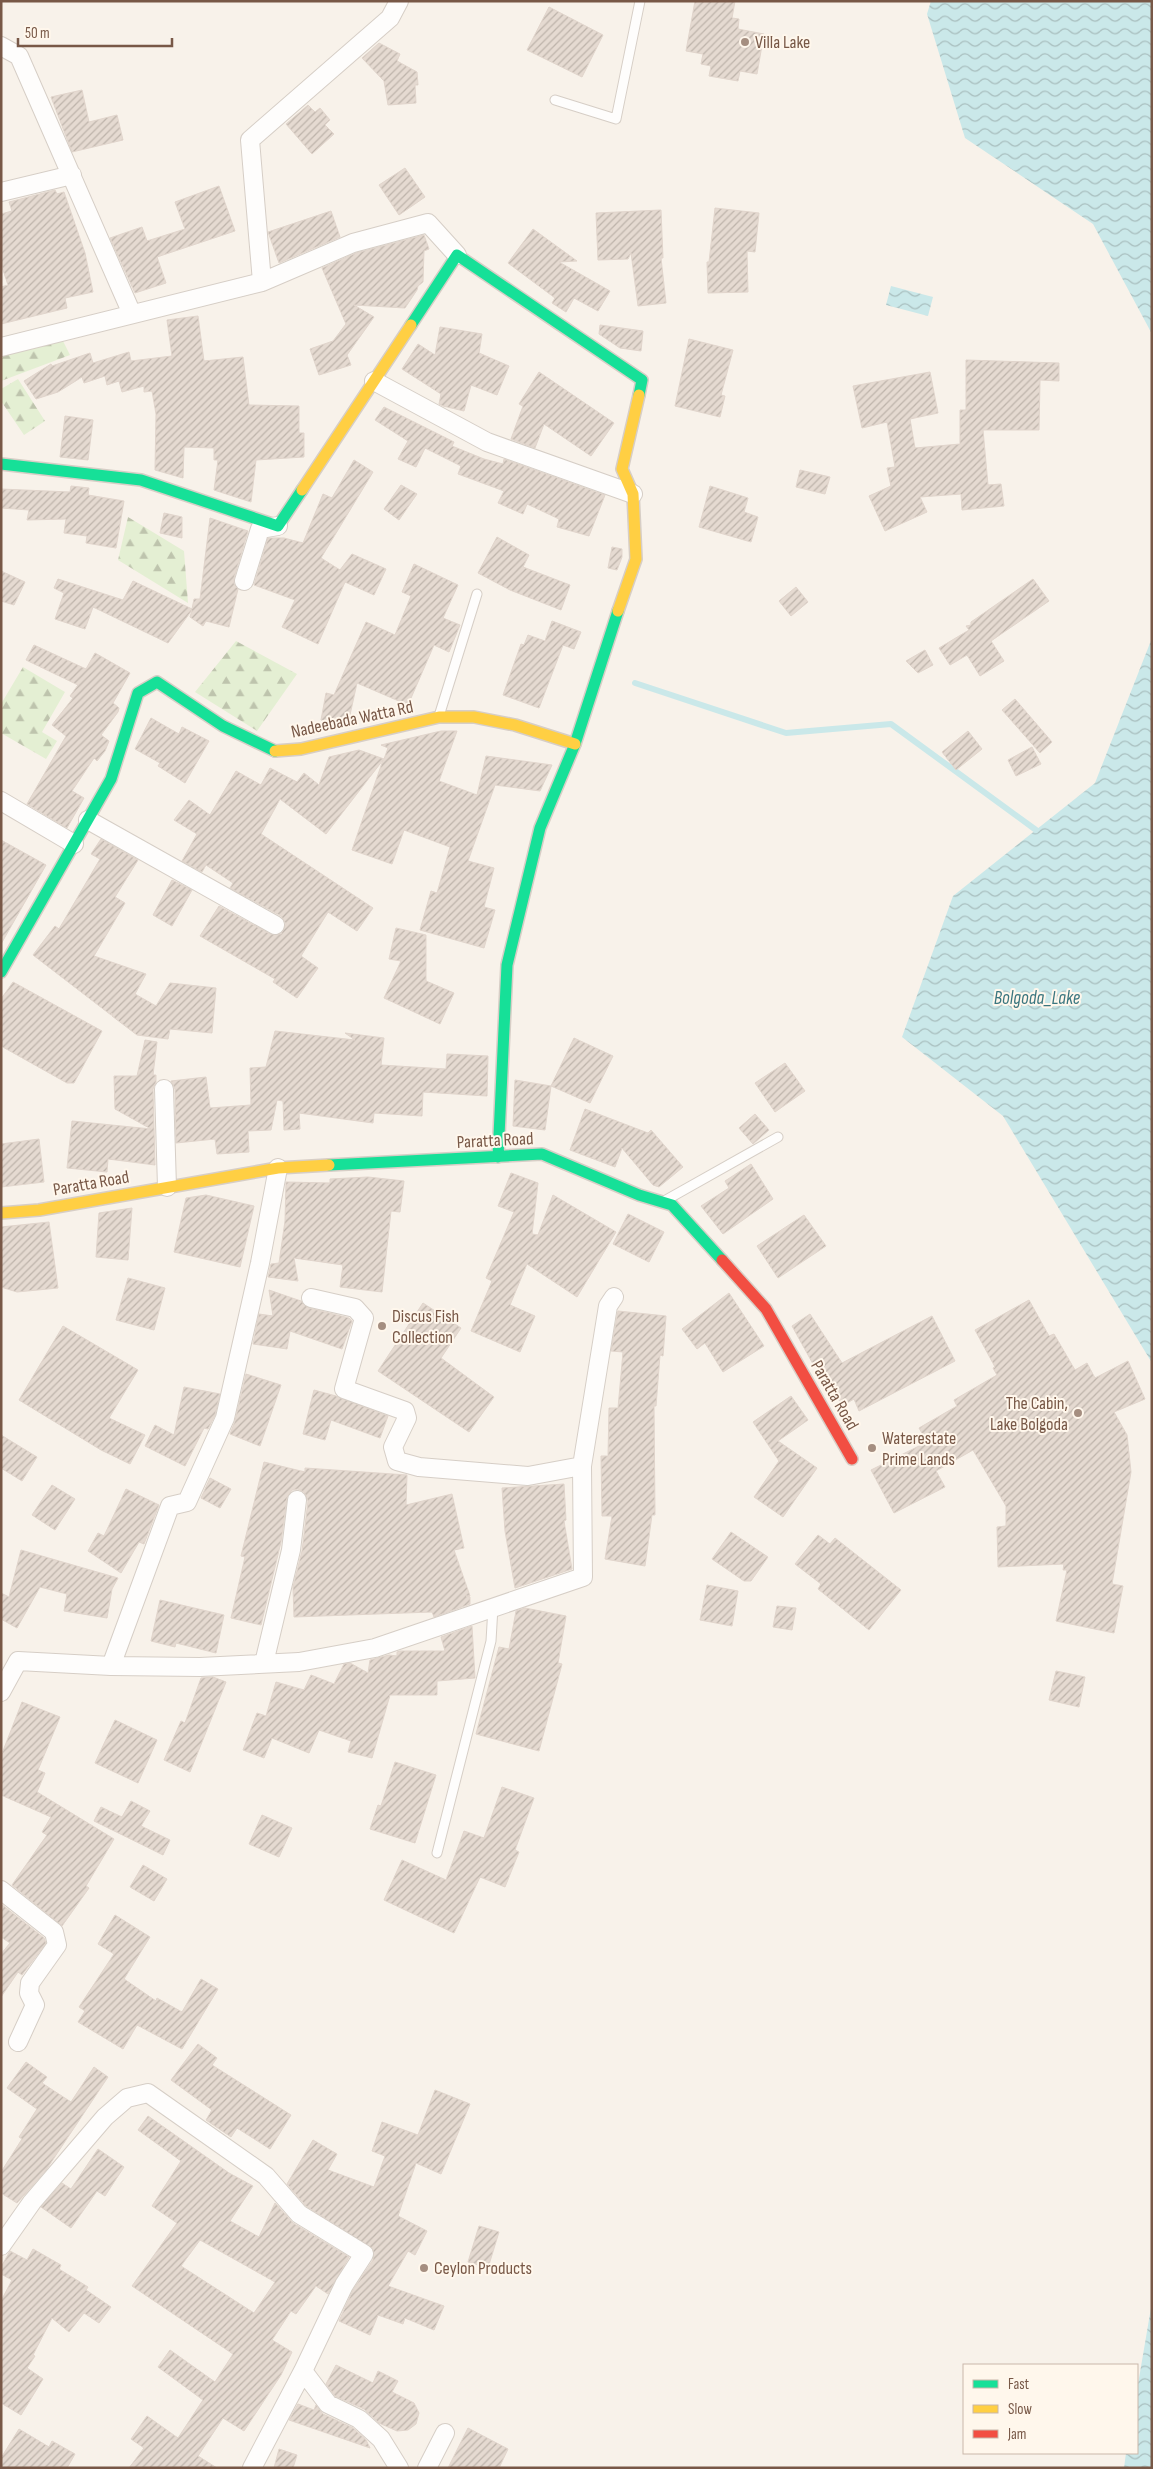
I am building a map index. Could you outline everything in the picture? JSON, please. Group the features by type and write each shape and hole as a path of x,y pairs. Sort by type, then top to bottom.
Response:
{"street":[{"path":"262,282 250,140 390,18 398,1"},
{"path":"1,46 19,56 132,314"},
{"path":"1,192 72,175"},
{"path":"1,347 262,282 353,243 428,223 457,255 642,380 622,469 634,494 636,559 605,647 575,744 540,828 506,965 498,1157"},
{"path":"244,580 260,530 278,526 457,255"},
{"path":"374,381 487,442 634,494"},
{"path":"1,464 141,480 278,526"},
{"name":"Nadeebada Watta Rd","path":"1,972 111,779 138,693 157,682 216,722 277,752 301,749 439,716 474,716 514,725 575,744"},
{"path":"1,801 74,844"},
{"path":"88,820 274,925"},
{"path":"164,1089 167,1187"},
{"name":"Paratta Road","path":"1,1213 39,1210 278,1168 542,1154 672,1205 766,1309 852,1459"},
{"path":"111,1666 170,1506 187,1502 225,1418 260,1263 278,1168"},
{"path":"1,1692 18,1661 111,1666 264,1664 299,1662 374,1648 583,1577 582,1466 608,1306 614,1297"},
{"path":"311,1298 355,1308 364,1318 344,1389 405,1411 407,1418 394,1447 397,1461 419,1466 528,1476 582,1466"},
{"path":"264,1664 291,1550 297,1500"},
{"path":"1,1890 54,1932 57,1945 30,1983 29,1993 35,2005 18,2042"},
{"path":"1,2246 32,2202 105,2116 127,2098 148,2093 266,2176 299,2214 364,2254 344,2285 303,2371 252,2468"},
{"path":"303,2371 328,2404 359,2419 381,2439 399,2468"},
{"path":"428,2468 445,2433"}],"lane":[{"path":"555,100 616,119 640,1"},
{"path":"439,716 477,594"},
{"path":"661,1202 778,1137"},
{"path":"437,1853 491,1641 493,1607"}],"green space":[{"path":"61,337 70,355 1,381 1,352"},
{"path":"18,379 45,421 24,435 1,401 1,389"},
{"path":"128,517 184,551 188,603 118,560"},
{"path":"236,641 297,674 257,731 195,692"},
{"path":"23,667 65,692 42,732 57,741 46,759 1,733 1,704"}],"water":[{"path":"931,1 1152,1 1152,334 1093,224 965,138 927,14"},
{"path":"891,286 933,297 928,316 886,305"},
{"name":"Bolgoda_Lake","path":"1152,638 1152,1363 1003,1116 902,1037 953,896 1095,783"},
{"path":"1152,2302 1152,2468 1124,2468 1126,2454 1138,2454 1138,2384"}],"building":[{"path":"695,1 735,1 732,18 739,19 738,29 764,34 757,74 740,71 738,81 709,76 711,66 701,64 703,54 686,51"},
{"path":"549,7 603,35 582,77 527,50"},
{"path":"379,43 400,54 397,61 417,72 418,85 415,85 416,103 388,105 384,81 362,58"},
{"path":"82,90 89,122 117,115 123,140 72,152 51,97"},
{"path":"308,105 315,112 320,108 330,120 325,125 334,134 312,154 286,124"},
{"path":"405,168 425,197 399,215 379,185"},
{"path":"219,186 235,231 157,257 166,283 135,293 110,238 142,227 147,241 185,229 175,202"},
{"path":"55,190 57,194 64,192 85,253 93,292 65,298 67,308 1,324 1,287 8,285 1,264 1,214 12,211 9,202"},
{"path":"715,208 759,213 755,252 747,251 748,292 708,293 707,262 709,262"},
{"path":"661,210 663,258 661,258 666,303 638,306 631,253 628,259 598,260 596,213"},
{"path":"331,211 340,237 279,263 268,232"},
{"path":"533,229 577,261 559,262 610,291 598,311 574,298 566,312 552,303 555,298 508,263"},
{"path":"424,235 429,249 424,251 423,282 418,286 405,308 354,305 374,317 347,355 351,365 319,375 310,349 333,341 346,324 322,268 356,253"},
{"path":"198,316 204,361 243,357 249,405 299,406 299,433 304,433 304,457 256,460 251,502 214,490 218,460 214,460 214,448 184,447 183,478 155,470 156,414 152,391 144,392 144,386 122,392 119,381 107,385 105,376 84,383 82,377 58,392 36,399 24,381 51,364 52,366 90,353 93,363 129,352 131,361 172,356 167,320"},
{"path":"600,325 643,331 641,351 620,348 599,334"},
{"path":"440,327 482,334 479,353 509,366 497,395 471,385 464,411 443,406 439,404 441,394 402,369 418,344 435,355"},
{"path":"689,339 733,350 721,395 725,396 720,417 675,406"},
{"path":"966,360 1059,363 1059,381 1040,380 1039,430 983,430 988,485 1001,484 1004,506 962,510 961,494 920,497 927,512 885,531 869,496 891,486 887,468 895,467 887,422 862,428 853,386 930,372 938,413 910,419 915,448 960,444 960,410 966,410"},
{"path":"539,372 614,423 591,456 544,424 535,448 511,439 523,406 519,404"},
{"path":"384,407 454,442 452,446 484,459 503,464 504,459 605,495 589,536 557,527 559,519 527,504 523,514 498,503 504,491 458,474 461,466 425,448 416,467 398,459 408,441 375,420"},
{"path":"65,416 93,420 88,460 60,457"},
{"path":"354,460 373,472 321,558 340,570 352,554 386,569 374,595 345,582 318,644 282,627 295,600 254,585 268,538 284,538 303,543 323,494 332,498"},
{"path":"800,470 830,477 825,494 796,487"},
{"path":"401,485 417,494 399,520 384,509"},
{"path":"71,486 89,488 88,495 124,501 116,548 86,543 87,536 64,533 66,519 27,520 29,510 1,508 1,489 70,492"},
{"path":"710,486 748,498 744,512 758,517 751,542 699,527"},
{"path":"164,513 182,517 182,538 160,533"},
{"path":"210,518 248,531 234,578 234,584 238,589 229,627 206,621 203,626 190,617 192,610 168,643 93,607 85,629 55,619 64,593 54,588 58,579 123,600 133,581 192,609 194,599 200,599"},
{"path":"497,537 529,555 523,567 570,585 561,610 510,590 478,573"},
{"path":"612,547 622,549 622,557 617,570 608,568"},
{"path":"414,564 458,585 443,618 460,625 449,652 434,645 408,705 357,683 348,724 343,725 321,720 326,693 334,695 366,622 395,635 411,596 402,592"},
{"path":"1,571 25,582 14,605 1,601"},
{"path":"1033,579 1049,601 991,641 1004,661 980,676 967,655 950,665 939,648 969,630 966,626 971,625 971,622"},
{"path":"796,587 808,602 791,616 779,601"},
{"path":"552,621 581,632 574,649 563,645 539,708 503,695 521,644 524,645 528,635 545,641"},
{"path":"34,645 86,669 95,653 130,673 113,703 119,708 118,712 101,735 109,741 105,751 97,761 94,758 72,791 84,798 67,828 27,804 66,736 52,725 73,698 70,696 78,685 26,660"},
{"path":"925,650 933,665 918,673 906,661"},
{"path":"1015,699 1052,742 1040,753 1002,710"},
{"path":"151,718 179,734 182,727 209,741 185,783 158,766 160,763 135,749"},
{"path":"441,731 457,731 439,781 477,795 486,756 552,765 540,791 495,785 468,861 494,868 484,907 495,910 484,948 420,930 431,891 437,893 450,847 404,830 392,864 352,850 383,760 326,834 280,799 261,834 373,908 357,931 328,912 301,956 318,968 297,998 273,982 275,979 200,936 219,906 270,934 281,934 286,924 281,916 230,888 233,883 206,865 202,872 182,861 197,834 174,820 189,800 210,815 236,771 261,785 270,768 297,782 304,773 319,785 329,757 359,750 384,759 388,748 381,745"},
{"path":"968,731 982,749 956,770 942,752"},
{"path":"1032,747 1041,764 1016,776 1008,760"},
{"path":"101,839 138,860 115,897 125,903 94,956 146,974 135,994 156,1006 170,983 216,988 212,1033 170,1029 168,1039 137,1035 112,1016 112,1013 111,1015 33,955 55,926 59,929 100,859 91,854"},
{"path":"1,840 46,865 1,944"},
{"path":"172,880 192,890 172,926 153,915"},
{"path":"396,928 426,935 426,981 454,993 440,1024 384,998 401,961 389,959"},
{"path":"13,982 102,1031 74,1083 67,1083 1,1046 1,999"},
{"path":"275,1031 355,1040 345,1033 384,1038 381,1065 446,1069 447,1054 488,1056 487,1096 423,1092 422,1116 374,1113 373,1123 299,1113 300,1129 284,1130 283,1101 277,1100 271,1130 248,1131 249,1152 217,1154 215,1139 176,1143 175,1089 171,1081 206,1077 210,1108 251,1105 250,1068 266,1067"},
{"path":"574,1038 613,1056 590,1103 551,1086"},
{"path":"145,1040 157,1042 153,1075 156,1075 153,1089 155,1165 108,1159 107,1172 67,1168 72,1121 151,1129 115,1109 114,1076 137,1076"},
{"path":"785,1063 805,1091 775,1112 755,1083"},
{"path":"515,1080 551,1086 545,1130 513,1126"},
{"path":"585,1109 648,1133 651,1130 683,1167 659,1187 653,1185 622,1148 615,1167 570,1150"},
{"path":"755,1114 769,1130 753,1144 739,1128"},
{"path":"39,1139 44,1182 1,1187 1,1144"},
{"path":"751,1164 773,1199 723,1234 701,1206 729,1188 725,1181"},
{"path":"511,1173 538,1183 532,1234 538,1235 553,1195 616,1232 577,1297 527,1264 510,1305 535,1316 520,1352 471,1331 492,1281 486,1278 514,1212 498,1206"},
{"path":"368,1177 404,1181 400,1212 391,1211 382,1292 340,1287 343,1265 294,1258 298,1281 268,1277 271,1264 279,1263 285,1221 286,1182 330,1183 330,1179"},
{"path":"206,1195 254,1206 240,1267 174,1252 186,1198"},
{"path":"132,1208 128,1260 96,1257 99,1213"},
{"path":"628,1214 664,1232 649,1262 613,1244"},
{"path":"804,1215 826,1246 778,1278 757,1246"},
{"path":"49,1222 58,1288 17,1292 1,1287 1,1227"},
{"path":"128,1278 165,1288 154,1330 116,1320"},
{"path":"269,1290 301,1301 309,1308 349,1318 352,1321 342,1349 290,1331 287,1349 253,1344 259,1314 273,1316"},
{"path":"729,1293 764,1346 723,1372 705,1343 697,1349 682,1329"},
{"path":"1029,1300 1049,1336 1054,1334 1075,1370 1087,1363 1095,1378 1128,1361 1145,1399 1114,1412 1127,1435 1131,1472 1112,1584 1123,1586 1114,1633 1056,1621 1067,1570 1063,1570 1064,1564 998,1567 997,1527 1006,1526 1006,1506 973,1450 936,1471 945,1487 894,1513 871,1470 927,1442 919,1428 957,1406 954,1400 997,1375 993,1368 995,1367 975,1330"},
{"path":"423,1303 461,1328 441,1358 494,1397 469,1432 378,1371"},
{"path":"618,1311 666,1316 663,1356 660,1355 656,1406 654,1406 655,1515 652,1515 645,1566 605,1559 612,1516 602,1516 601,1456 608,1456 609,1408 618,1408 623,1352 611,1351"},
{"path":"810,1314 842,1363 932,1316 955,1361 859,1411 854,1399 842,1406 818,1360 813,1364 792,1326"},
{"path":"63,1326 138,1370 109,1418 145,1435 130,1464 101,1450 19,1400"},
{"path":"246,1374 281,1385 260,1446 230,1434"},
{"path":"184,1387 220,1394 215,1415 208,1429 204,1428 185,1466 145,1446 155,1425 174,1435"},
{"path":"314,1390 336,1396 388,1416 380,1438 331,1420 325,1440 303,1434"},
{"path":"791,1396 808,1420 778,1441 817,1468 783,1517 754,1497 779,1461 753,1422"},
{"path":"1,1435 37,1457 22,1481 1,1468"},
{"path":"264,1462 305,1472 305,1468 407,1475 406,1505 452,1494 464,1548 454,1550 470,1596 466,1596 470,1597 470,1604 434,1617 432,1612 294,1617 293,1587 302,1551 308,1501 304,1492 298,1489 292,1490 287,1498 281,1542 261,1625 231,1618 245,1557 241,1556"},
{"path":"210,1478 231,1489 220,1508 201,1498"},
{"path":"564,1484 566,1520 564,1521 572,1569 515,1588 505,1531 502,1488"},
{"path":"52,1485 75,1499 55,1530 32,1515"},
{"path":"126,1489 159,1505 144,1544 139,1542 121,1573 88,1551 98,1533 104,1536"},
{"path":"731,1532 768,1557 751,1581 744,1581 712,1559"},
{"path":"818,1535 830,1544 835,1538 901,1590 869,1630 818,1589 821,1584 795,1564"},
{"path":"21,1550 118,1578 112,1589 107,1618 64,1611 67,1594 40,1587 17,1628 1,1619 1,1593 9,1597"},
{"path":"707,1585 738,1591 732,1626 700,1620"},
{"path":"160,1600 224,1615 216,1653 176,1643 175,1647 151,1641"},
{"path":"777,1606 796,1608 792,1630 773,1627"},
{"path":"525,1608 566,1616 558,1663 562,1664 539,1751 476,1734 499,1647 509,1649 516,1611"},
{"path":"472,1626 475,1678 437,1681 437,1695 390,1695 372,1758 348,1752 351,1741 319,1730 309,1753 272,1738 264,1758 243,1750 257,1713 266,1716 276,1682 304,1690 311,1675 334,1684 344,1664 350,1663 368,1673 370,1660 389,1655 397,1656 397,1652 400,1651 445,1651 441,1637"},
{"path":"1056,1671 1085,1677 1079,1707 1049,1700"},
{"path":"213,1677 226,1682 190,1772 164,1760 181,1721 185,1723 201,1678"},
{"path":"22,1702 60,1717 38,1770 45,1773 37,1792 114,1839 86,1886 89,1888 62,1926 12,1885 47,1835 42,1832 51,1817 1,1795 1,1756"},
{"path":"115,1720 157,1740 138,1783 95,1763"},
{"path":"395,1762 436,1775 415,1843 370,1829 378,1805 381,1806"},
{"path":"502,1787 534,1798 515,1850 519,1852 505,1887 480,1877 454,1933 384,1900 402,1860 446,1880 464,1831 484,1838"},
{"path":"131,1801 150,1811 141,1826 170,1840 163,1855 94,1821 101,1807 122,1817"},
{"path":"262,1815 292,1828 279,1857 249,1844"},
{"path":"143,1865 167,1879 154,1901 130,1887"},
{"path":"1,1904 44,1938 46,1943 22,1975 18,1972 1,1997 1,1954 10,1943 1,1937"},
{"path":"115,1915 150,1937 124,1979 156,2001 157,1998 182,2012 201,1979 218,1989 182,2049 137,2025 123,2049 78,2022 85,2011 79,2007 114,1954 98,1944"},
{"path":"198,2044 217,2058 212,2065 291,2115 270,2149 237,2128 231,2137 206,2120 212,2110 171,2080"},
{"path":"26,2062 47,2077 42,2083 71,2102 94,2067 108,2077 46,2170 17,2203 1,2193 1,2172 22,2139 19,2137 37,2109 7,2088"},
{"path":"435,2090 470,2104 441,2174 416,2163 398,2216 427,2231 415,2255 408,2251 388,2286 444,2306 434,2330 405,2318 403,2324 378,2315 370,2335 339,2321 353,2290 373,2260 373,2249 306,2206 287,2184 313,2140 337,2154 328,2170 374,2187 385,2156 372,2151 382,2122 418,2135"},
{"path":"148,2116 229,2173 253,2186 230,2221 259,2237 275,2203 293,2223 349,2257 328,2294 316,2286 296,2314 291,2311 272,2340 292,2352 281,2375 244,2431 223,2418 198,2456 217,2468 129,2468 144,2448 131,2439 147,2416 178,2438 203,2400 158,2367 170,2350 215,2382 233,2354 132,2286 177,2223 152,2206 181,2161 138,2130","holes":["200,2240 275,2282 254,2313 181,2266"]},
{"path":"98,2149 124,2167 105,2196 97,2191 71,2228 41,2207 62,2183 71,2189"},
{"path":"479,2226 499,2232 488,2268 468,2262"},
{"path":"33,2249 61,2265 59,2269 88,2287 86,2290 111,2307 99,2323 84,2313 69,2332 52,2318 33,2355 35,2356 27,2368 43,2379 21,2415 1,2403 1,2301 12,2280 1,2274 1,2267 10,2251 27,2260"},
{"path":"336,2365 373,2383 378,2371 398,2381 392,2392 414,2403 419,2413 416,2424 408,2430 397,2431 379,2423 364,2409 335,2396 326,2384"},
{"path":"298,2404 314,2410 316,2405 323,2414 353,2428 366,2440 370,2448 289,2420"},
{"path":"468,2428 508,2449 499,2468 448,2468"},
{"path":"19,2429 49,2447 52,2441 75,2454 67,2468 1,2468 1,2458"},
{"path":"279,2449 297,2455 293,2468 274,2468"}],"waterway":[{"path":"635,683 786,733 891,724 1036,830"}],"traffic: fast":[{"path":"411,325 457,255 642,380 639,395"},
{"path":"1,464 141,480 278,526 302,490"},
{"path":"498,1157 507,965 540,828 575,744 618,611"},
{"path":"1,972 111,779 138,693 157,682 223,726 275,751"},
{"path":"329,1165 542,1154 639,1195 672,1205 722,1260"}],"traffic: slow":[{"path":"302,490 411,325"},
{"path":"618,611 636,559 633,494 622,469 639,395"},
{"path":"275,751 301,749 439,717 474,717 515,725 575,744"},
{"path":"1,1213 39,1210 278,1168 329,1165"}],"traffic: jam":[{"path":"722,1260 766,1309 852,1459"}],"place":[{"name":"Villa Lake","path":"745,42"},
{"name":"Discus Fish Collection","path":"382,1326"},
{"name":"The Cabin, Lake Bolgoda","path":"1078,1413"},
{"name":"Waterestate Prime Lands","path":"872,1448"},
{"name":"Ceylon Products","path":"424,2268"}]}
